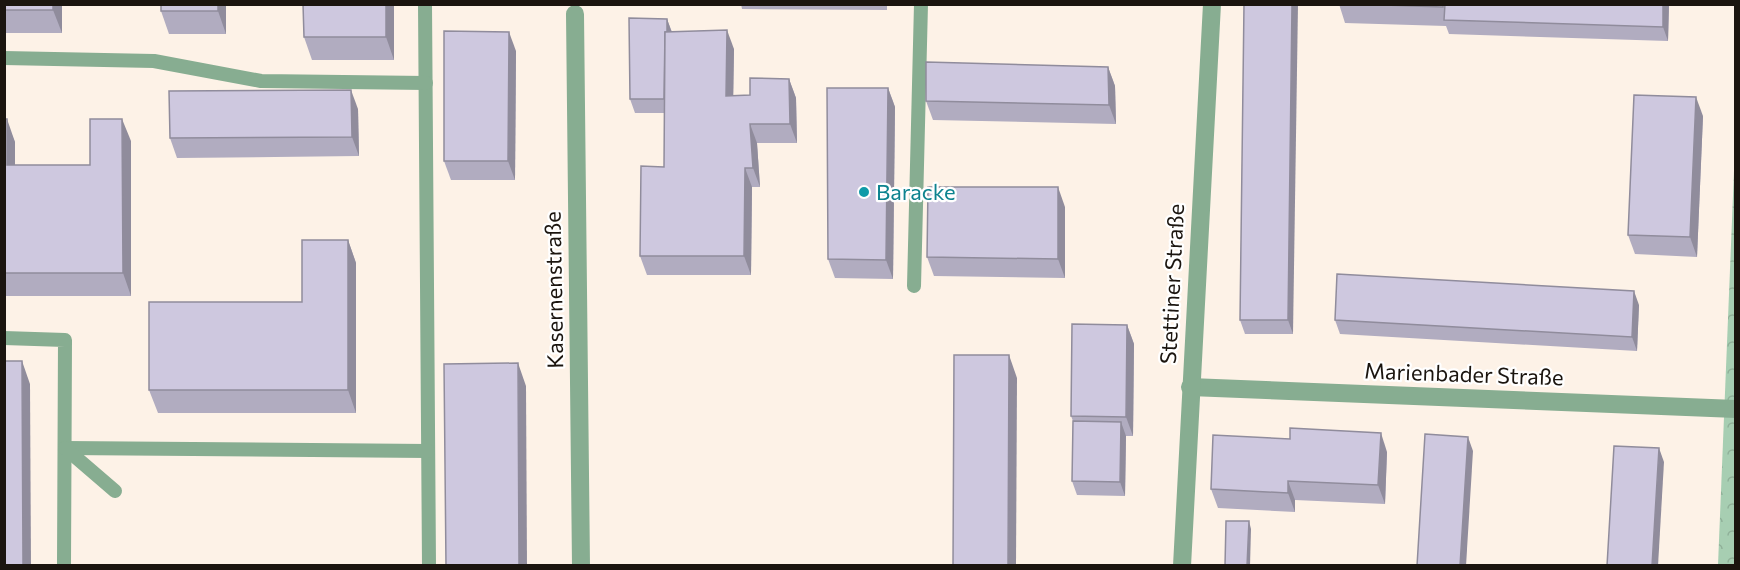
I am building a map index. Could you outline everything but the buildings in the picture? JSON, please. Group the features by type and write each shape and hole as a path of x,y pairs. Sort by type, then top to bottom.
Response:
{"street":[{"name":"Stettiner Straße","path":"1182,566 1212,4"},
{"name":"Kasernenstraße","path":"576,14 581,566"},
{"name":"Marienbader Straße","path":"1190,387 1736,409"}],"lane":[{"path":"425,4 429,566"},
{"path":"914,286 921,4"},
{"path":"4,58 154,61 261,81 426,83"},
{"path":"4,338 65,339 64,566"},
{"path":"65,448 428,451"},
{"path":"65,448 115,491"}],"green space":[{"path":"1735,146 1736,565 1718,565"}],"place":[{"name":"Baracke","path":"864,192"}]}
